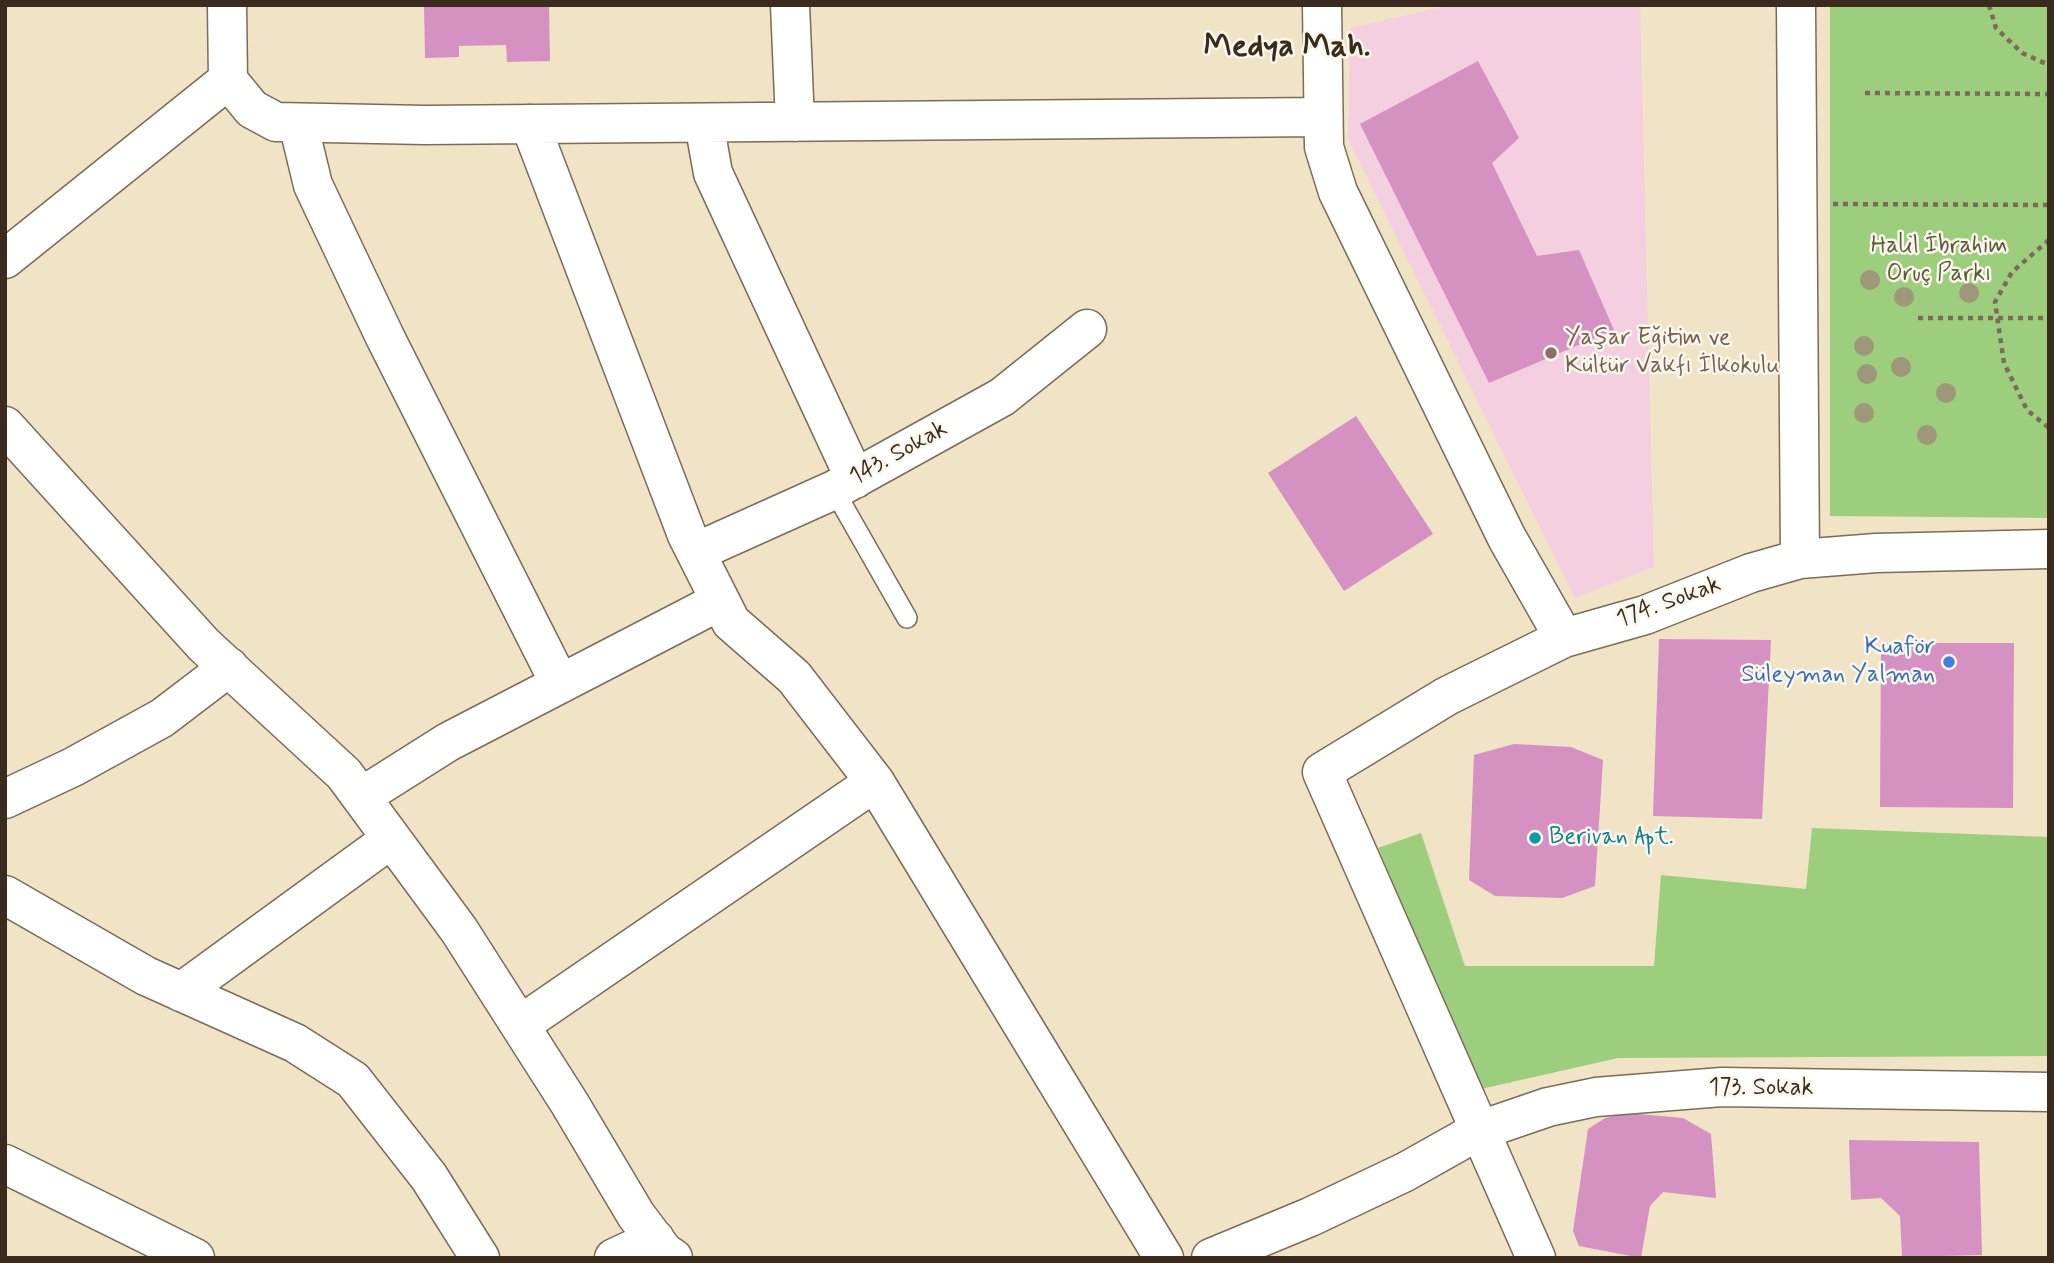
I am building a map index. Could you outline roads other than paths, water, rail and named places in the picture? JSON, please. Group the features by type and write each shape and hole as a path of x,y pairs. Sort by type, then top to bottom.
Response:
{"street":[{"path":"227,5 228,80 252,109 276,122 530,124 1322,117"},
{"path":"790,5 794,122"},
{"path":"1322,5 1324,147 1338,192 1507,538 1564,638"},
{"path":"1796,5 1800,559"},
{"path":"5,259 228,80"},
{"path":"298,123 313,185 560,684"},
{"path":"704,123 713,173 844,485"},
{"path":"530,124 696,552 731,622 794,677 875,782 1124,1197 1164,1258"},
{"name":"143. Sokak","path":"696,552 844,485 1002,397 1087,329"},
{"path":"5,426 204,645 344,774 458,930 520,1025 636,1215 664,1248 614,1258"},
{"name":"174. Sokak","path":"1478,1131 1322,772 1447,696 1564,638 1644,615 1751,573 1800,559 1876,553 2049,549"},
{"path":"360,797 449,741 720,601"},
{"path":"5,799 162,718 229,667"},
{"path":"520,1025 875,782"},
{"path":"181,992 391,839"},
{"path":"5,895 146,976 295,1043 353,1080 429,1177 480,1258"},
{"name":"173. Sokak","path":"1211,1258 1310,1217 1405,1172 1478,1131 1548,1107 1597,1097 1722,1087 2049,1092"},
{"path":"1478,1131 1536,1258"},
{"path":"5,1164 195,1258"}],"lane":[{"path":"844,485 907,618"}],"place":[{"name":"Yaşar Eğitim ve Kültür Vakfı İlkokulu","path":"1551,353"},
{"name":"Kuaför Süleyman Yalman","path":"1949,662"},
{"name":"Berivan Apt.","path":"1535,838"}],"district":[{"name":"Medya Mah.","path":"1287,48"}],"park label":[{"name":"Halil İbrahim Oruç Parkı","path":"1939,261"}]}
